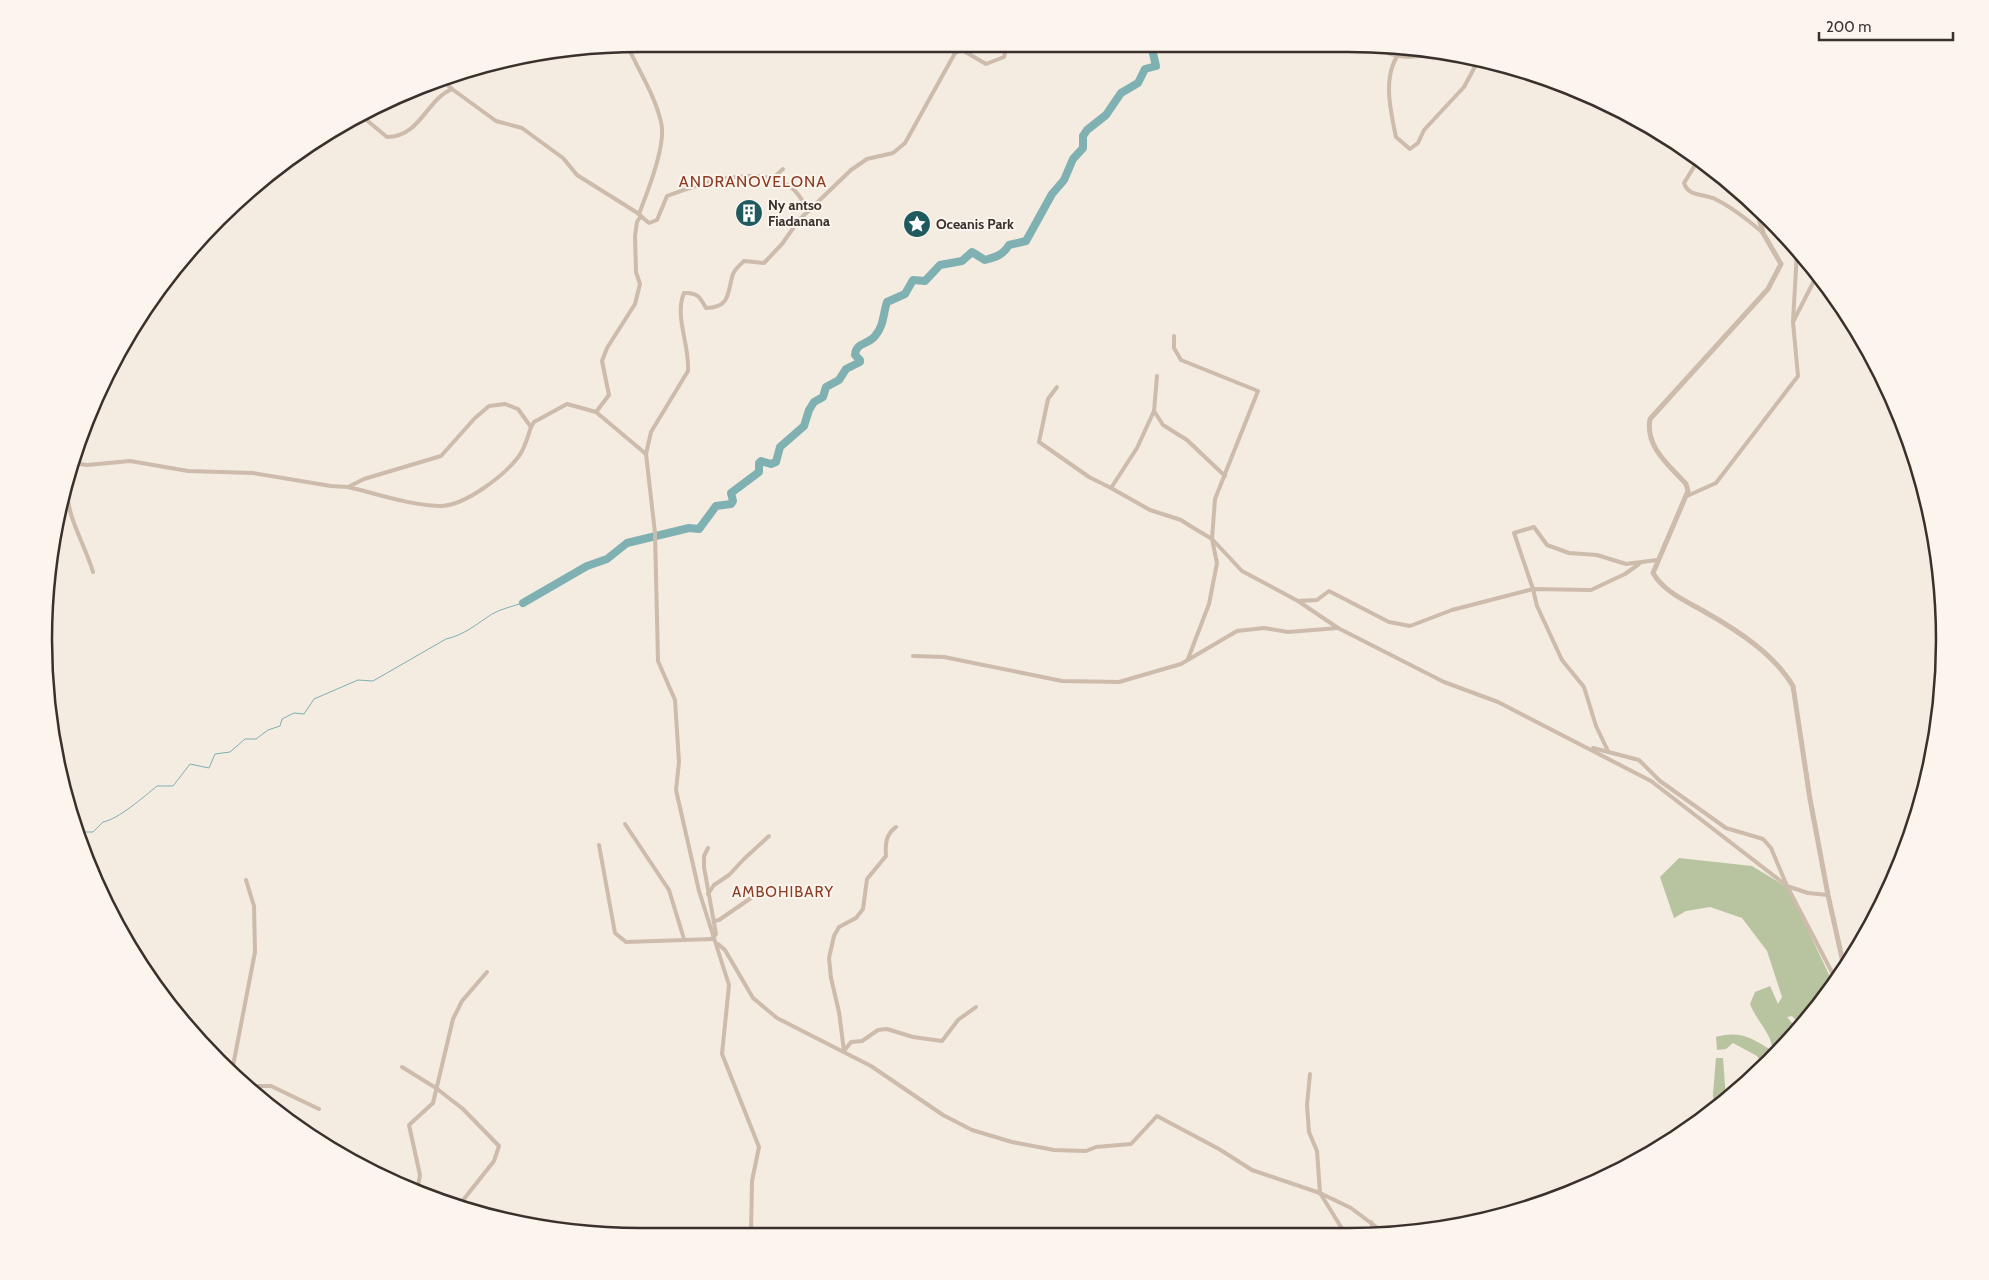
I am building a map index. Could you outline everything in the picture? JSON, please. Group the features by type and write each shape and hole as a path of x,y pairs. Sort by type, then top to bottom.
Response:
{"street":[{"path":"596,412 609,395 602,361 606,348 635,304 640,284 636,272 635,236 637,222 651,181 662,129 646,81 631,53"},
{"path":"751,1228 752,1181 759,1147 722,1054 729,985 699,891 676,790 679,762 675,700 658,661 655,533 646,454 651,432 688,371 689,359 680,302 684,293 694,292 700,297 706,308 714,308 727,300 732,287 733,274 738,266 744,261 764,263 782,244 799,220 858,165 867,159 893,153 905,143 955,53"},
{"path":"967,53 986,64 1004,57 1005,53"},
{"path":"1387,54 1403,56"},
{"path":"1396,56 1390,67 1390,101 1393,122 1396,137 1410,149 1418,143 1424,130 1464,87 1475,67"},
{"path":"448,85 496,121 522,128 563,158 577,175 652,223 657,220 665,198 688,187 735,176 772,179 796,191 809,211"},
{"path":"366,120 384,135 394,136 416,126 440,98 452,89"},
{"path":"1695,166 1684,183 1685,186 1695,195 1715,198 1763,233"},
{"path":"772,179 783,168"},
{"path":"1760,221 1763,233 1781,264 1768,290 1650,419 1648,431 1654,448 1686,484 1687,496 1657,560 1653,573 1658,582 1673,593 1731,627 1783,670 1792,686 1828,895 1842,958"},
{"path":"1687,496 1716,483 1798,376 1793,322 1796,260"},
{"path":"1793,322 1814,281"},
{"path":"1174,336 1174,348 1181,360 1258,391 1216,499 1212,539 1217,564 1210,604 1188,659"},
{"path":"1111,488 1137,448 1154,411 1157,376"},
{"path":"1057,387 1048,399 1039,442 1089,477 1150,510 1181,520 1212,539 1242,571 1298,601 1338,628 1444,682 1498,702 1589,747 1651,781 1787,886 1808,893 1828,895"},
{"path":"348,487 364,479 441,456 475,418 489,406 505,404 518,409 531,427"},
{"path":"80,464 130,462 188,471 253,473 348,487 440,506 460,502 510,466 521,454 534,422 567,404 596,412 646,454"},
{"path":"1154,411 1163,425 1187,440 1225,476"},
{"path":"68,509 86,548 93,572"},
{"path":"1608,751 1596,726 1584,687 1562,660 1537,606 1514,533 1534,527 1547,545 1569,553 1597,555 1626,564 1657,560"},
{"path":"1298,601 1318,600 1329,591 1389,622 1410,626 1452,610 1533,589 1591,590 1625,574 1640,563"},
{"path":"913,656 944,657 1062,681 1119,682 1181,664 1237,631 1264,628 1288,632 1338,628"},
{"path":"1589,747 1639,760 1660,781 1726,828 1763,839 1771,848 1787,886 1832,973"},
{"path":"625,824 669,890 684,939"},
{"path":"844,1052 829,958 834,936 839,928 856,918 863,909 867,879 886,856 885,843 891,831 896,827"},
{"path":"708,894 714,885 729,875 770,836"},
{"path":"599,845 615,934 626,942 713,938 725,950 753,998 777,1018 844,1052 943,1115 972,1130 1012,1142 1054,1150 1086,1152 1096,1147 1131,1144 1157,1116 1219,1149 1252,1170 1320,1193 1351,1208 1377,1227"},
{"path":"708,848 704,856 704,866 716,934 713,938"},
{"path":"234,1063 255,952 254,906 246,880"},
{"path":"714,921 719,920 752,898"},
{"path":"418,1184 420,1175 409,1125 433,1103 453,1020 462,1001 487,972"},
{"path":"844,1052 851,1042 862,1041 878,1030 888,1028 913,1037 942,1041 958,1020 976,1007"},
{"path":"402,1067 436,1088 463,1109 499,1146 494,1161 463,1200"},
{"path":"1310,1074 1307,1105 1310,1132 1317,1151 1320,1193 1342,1228"},
{"path":"258,1086 271,1086 320,1109"},
{"path":"1371,1222 1372,1227"}],"green space":[{"path":"1679,858 1752,866 1788,888 1830,976 1796,1021 1792,1016 1787,1017 1793,1024 1772,1046 1770,1038 1750,1004 1755,992 1770,986 1778,1004 1782,997 1767,951 1742,918 1710,907 1686,911 1674,918 1660,877"},
{"path":"1740,1035 1753,1039 1770,1049 1759,1060 1757,1056 1733,1043 1726,1049 1717,1050 1716,1037"},
{"path":"1716,1058 1723,1058 1725,1091 1713,1101"}],"waterway":[{"path":"523,603 587,566 607,559 627,543 689,528 699,529 716,506 731,504 733,501 731,493 759,472 759,463 761,461 771,464 776,462 780,447 804,426 809,410 814,402 823,397 826,387 839,380 846,369 860,362 855,355 856,351 878,332 882,324 887,302 905,294 913,280 925,281 940,265 962,261 972,252 985,260 989,259 1002,253 1009,245 1026,241 1052,194 1064,180 1073,159 1083,148 1083,136 1087,130 1106,115 1121,93 1138,83 1145,69 1156,66 1153,53"},
{"path":"85,832 93,832 103,822 116,817 157,786 173,786 190,764 209,768 215,754 230,752 245,739 256,739 268,730 280,726 282,719 294,713 304,714 314,699 358,680 373,681 446,639 465,632 492,614 523,603"}],"place":[{"name":"Ny antso Fiadanana","path":"749,213"},
{"name":"Oceanis Park","path":"917,224"}],"district":[{"name":"ANDRANOVELONA","path":"753,181"},
{"name":"AMBOHIBARY","path":"783,892"}]}
